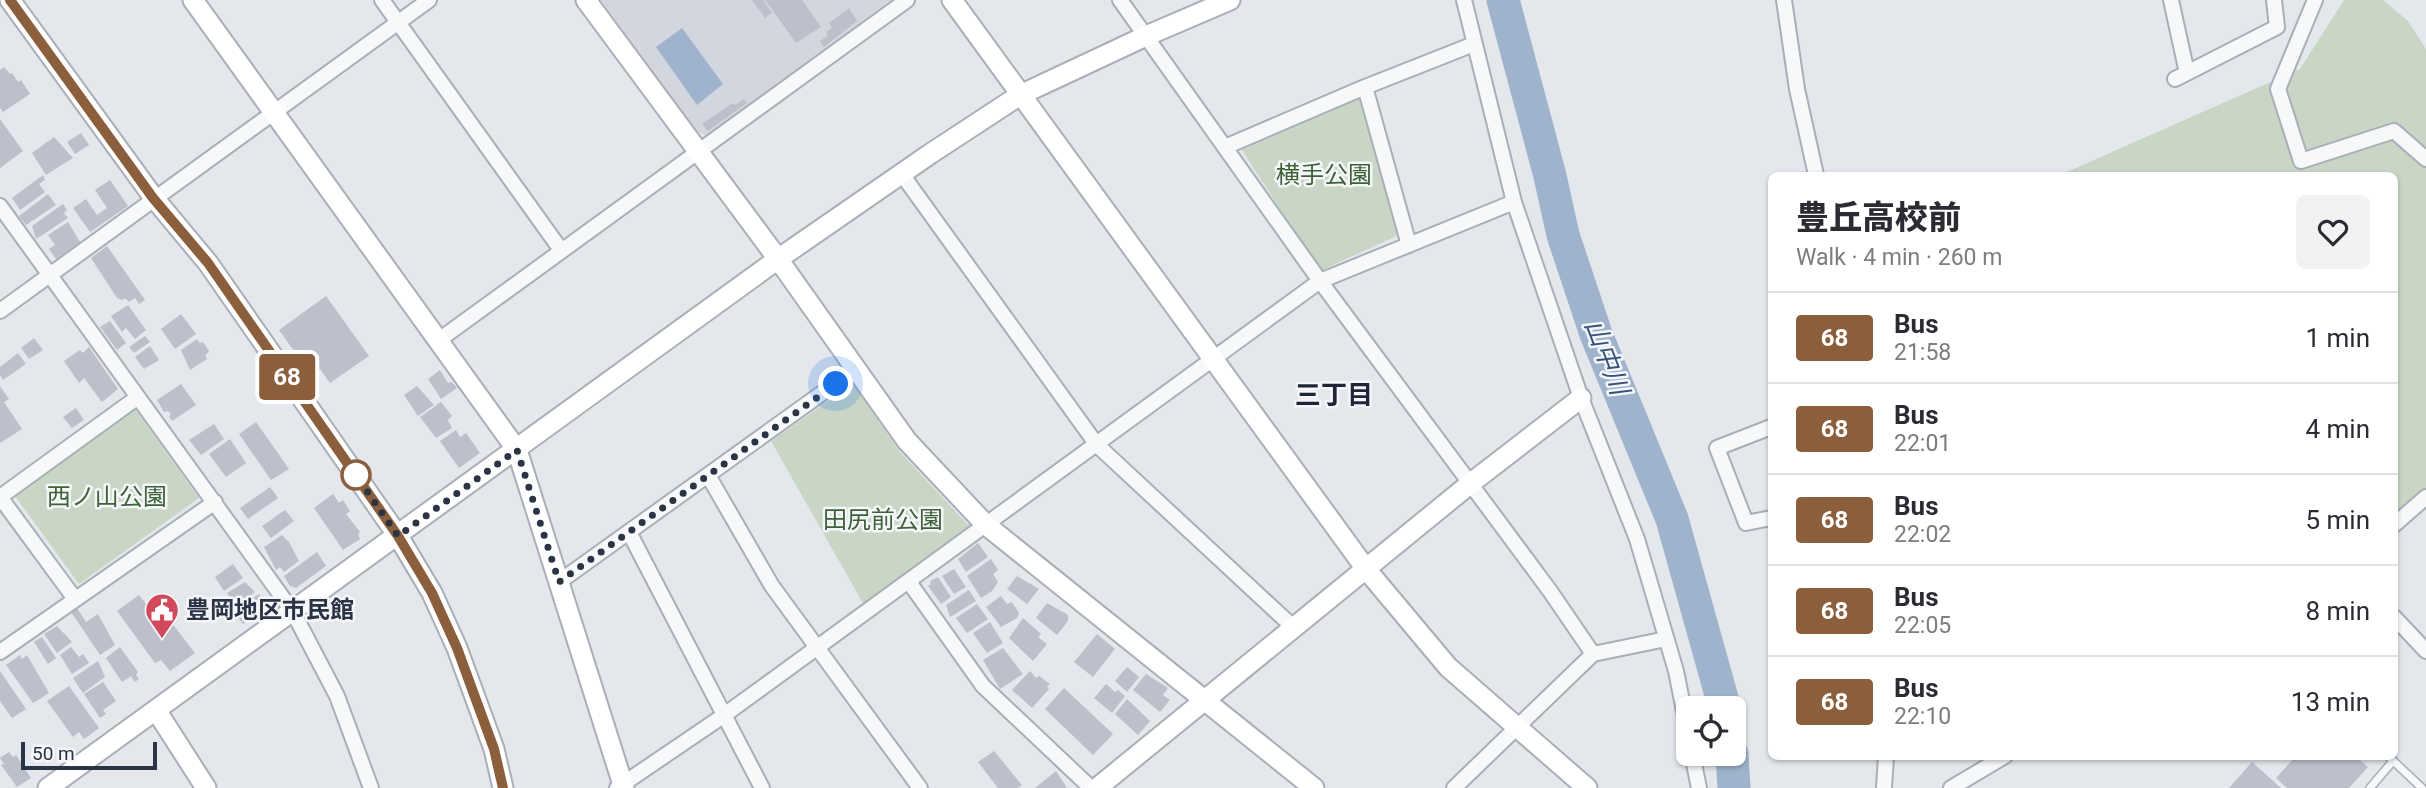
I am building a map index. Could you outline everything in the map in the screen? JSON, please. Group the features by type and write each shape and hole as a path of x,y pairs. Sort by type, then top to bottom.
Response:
{"street":[{"path":"10,0 153,198 208,263 398,536 432,593 457,648 494,749 503,788"},
{"path":"194,0 517,450 621,787 909,582 1320,281 1514,202"},
{"path":"382,0 561,250"},
{"path":"0,311 429,0"},
{"path":"586,0 778,259 907,441 986,525 1314,788"},
{"path":"439,340 907,0"},
{"path":"951,0 1366,569 1448,667 1587,788"},
{"path":"1120,0 1320,281 1550,590 1593,654"},
{"path":"48,788 778,259 901,173 1020,95 1230,0"},
{"path":"1464,0 1514,202 1581,398 1637,539 1681,696"},
{"path":"1784,0 1797,89 1815,172"},
{"path":"2171,0 2181,76 2277,27 2274,0"},
{"path":"2315,0 2278,89 2301,161 2394,131 2426,159"},
{"path":"1225,147 1474,44"},
{"path":"1365,87 1409,245"},
{"path":"901,173 1097,445 1293,628"},
{"path":"0,206 293,612 337,696 371,788"},
{"path":"559,582 709,477 857,368"},
{"path":"75,599 0,497 138,397"},
{"path":"1097,788 1471,483 1581,398"},
{"path":"1768,428 1717,448 1746,523 1768,519"},
{"path":"709,477 772,586 920,788"},
{"path":"2398,522 2426,498"},
{"path":"0,652 215,502"},
{"path":"629,533 762,788"},
{"path":"909,582 983,686 1091,788"},
{"path":"2398,621 2426,651"},
{"path":"1457,787 1593,654 1666,639"},
{"path":"156,710 206,788"},
{"path":"1885,788 1886,760"},
{"path":"1951,788 1998,760"},
{"path":"1694,766 1699,788"}],"lane":[{"path":"2370,788 2389,760"},
{"path":"2391,760 2422,788"}],"shaded area":[{"path":"601,0 891,0 707,136 694,130"}],"green space":[{"path":"2344,0 2383,0 2408,21 2426,49 2426,490 2398,511 2398,172 2067,172 2300,69"},
{"name":"横手公園","path":"1359,99 1399,235 1320,271 1242,150"},
{"name":"田尻前公園","path":"848,387 855,387 899,451 969,526 969,530 864,605 771,441"},
{"name":"西ノ山公園","path":"135,409 199,498 79,584 15,496"}],"water":[{"path":"682,28 723,84 697,105 656,47"}],"building":[{"path":"752,0 763,0 772,13 765,18"},
{"path":"765,0 802,0 821,27 796,43"},
{"path":"849,8 857,21 824,47 820,41 828,36 826,32 832,28 829,23"},
{"path":"4,67 18,82 21,80 30,94 3,112 0,108 0,70"},
{"path":"744,99 747,103 708,131 702,124 733,103 735,105"},
{"path":"0,119 23,151 0,168"},
{"path":"81,133 89,145 75,154 67,142"},
{"path":"54,137 73,158 46,175 32,153"},
{"path":"43,175 45,180 39,184 45,192 20,210 12,198"},
{"path":"110,180 128,206 90,232 73,208 86,199 97,215 107,208 95,190"},
{"path":"48,194 56,205 26,225 19,216"},
{"path":"63,204 68,218 36,239 32,226"},
{"path":"68,222 80,242 56,259 49,249 55,245 48,235"},
{"path":"107,246 145,300 139,304 135,298 129,302 125,298 117,298 91,258"},
{"path":"326,296 369,356 330,383 320,369 311,375 279,330"},
{"path":"128,305 146,330 135,339 126,328 122,332 111,316"},
{"path":"181,314 196,334 175,349 161,329"},
{"path":"110,321 126,343 117,350 100,327"},
{"path":"145,336 150,342 134,353 129,347"},
{"path":"34,338 43,350 29,359 21,348"},
{"path":"197,339 200,343 203,342 209,351 205,356 207,359 190,370 181,350"},
{"path":"150,346 159,360 144,369 135,357"},
{"path":"89,347 118,389 102,402 84,378 79,383 64,361 80,350 83,353"},
{"path":"18,353 26,364 3,380 0,367"},
{"path":"440,370 448,383 452,382 457,388 441,399 428,379"},
{"path":"181,384 196,405 172,421 169,416 171,414 164,412 157,400"},
{"path":"0,386 9,399 4,402 22,429 0,443"},
{"path":"417,386 434,405 418,416 404,395"},
{"path":"441,402 452,416 448,420 452,428 436,438 420,417"},
{"path":"76,408 84,420 72,428 63,417"},
{"path":"256,422 289,469 271,480 239,434"},
{"path":"214,424 224,439 201,455 189,440"},
{"path":"456,430 460,437 466,433 480,453 459,468 440,441"},
{"path":"230,439 246,463 226,477 209,454"},
{"path":"270,487 278,498 248,519 240,508"},
{"path":"333,494 339,503 343,500 350,511 346,514 360,532 360,539 343,550 314,508"},
{"path":"285,510 294,521 271,538 262,526"},
{"path":"282,535 299,561 284,572 280,567 276,570 264,547"},
{"path":"978,543 988,557 966,572 958,559"},
{"path":"317,552 326,566 296,588 290,586 284,576"},
{"path":"991,559 998,570 993,574 998,582 992,591 981,598 967,576"},
{"path":"233,564 243,578 224,591 215,577"},
{"path":"954,569 966,587 954,594 942,576"},
{"path":"1017,576 1039,589 1027,604 1007,589"},
{"path":"938,577 951,597 941,604 928,586 930,581"},
{"path":"245,582 255,592 236,605 227,593"},
{"path":"969,590 976,601 950,617 946,605"},
{"path":"259,594 268,607 243,624 233,611"},
{"name":"豊岡地区市民館","path":"139,595 164,627 171,622 195,653 170,671 161,660 155,663 117,611"},
{"path":"1001,596 1007,604 1012,602 1019,613 1017,618 1001,627 986,607"},
{"path":"1047,603 1068,615 1068,621 1057,635 1036,618"},
{"path":"977,604 988,619 967,633 956,618"},
{"path":"77,608 86,622 98,614 115,645 100,655 71,612"},
{"path":"1023,618 1041,634 1038,637 1047,644 1033,661 1009,638"},
{"path":"990,622 1003,643 987,653 973,633"},
{"path":"57,626 72,642 57,653 44,634"},
{"path":"1097,634 1115,649 1093,677 1074,662"},
{"path":"42,637 56,658 48,664 34,642"},
{"path":"71,647 79,657 83,654 89,663 72,674 60,655"},
{"path":"120,647 138,672 136,675 139,679 135,682 131,676 122,682 106,658"},
{"path":"1003,648 1023,674 1000,689 983,660"},
{"path":"20,655 22,659 27,655 49,693 33,703 6,665"},
{"path":"98,661 105,677 83,693 73,678"},
{"path":"1127,667 1139,677 1127,692 1115,681"},
{"path":"0,671 26,709 12,718 0,701"},
{"path":"1030,671 1036,678 1039,676 1050,684 1047,687 1049,689 1032,708 1012,690"},
{"path":"1146,674 1168,688 1163,695 1170,700 1160,712 1133,690"},
{"path":"103,682 116,701 103,710 106,714 100,718 84,694"},
{"path":"1106,684 1125,696 1112,713 1094,698"},
{"path":"69,686 99,728 84,739 79,732 73,737 47,701"},
{"path":"1064,688 1113,734 1093,755 1045,709"},
{"path":"1127,699 1150,721 1138,735 1115,714"},
{"path":"994,751 1022,785 1018,788 998,788 978,762"},
{"path":"9,752 13,757 16,755 31,778 17,787 1,765 4,764 0,758"},
{"path":"2292,760 2360,760 2368,767 2349,788 2287,788 2276,778"},
{"path":"2252,762 2281,788 2229,788"},
{"path":"1056,771 1067,788 1035,788"}],"waterway":[{"name":"山中川","path":"1503,0 1563,235 1596,334 1672,519 1721,696"},
{"name":"山中川","path":"1733,766 1734,788"}],"bus line":[{"name":"68","path":"10,0 153,198 208,263 398,536 432,593 457,648 494,749 503,788"}],"place":[{"name":"豊岡地区市民館","path":"162,640"}],"district":[{"name":"三丁目","path":"1334,395"}],"route":[{"path":"356,475 351,468 398,536 517,450 559,582 836,384"}]}
